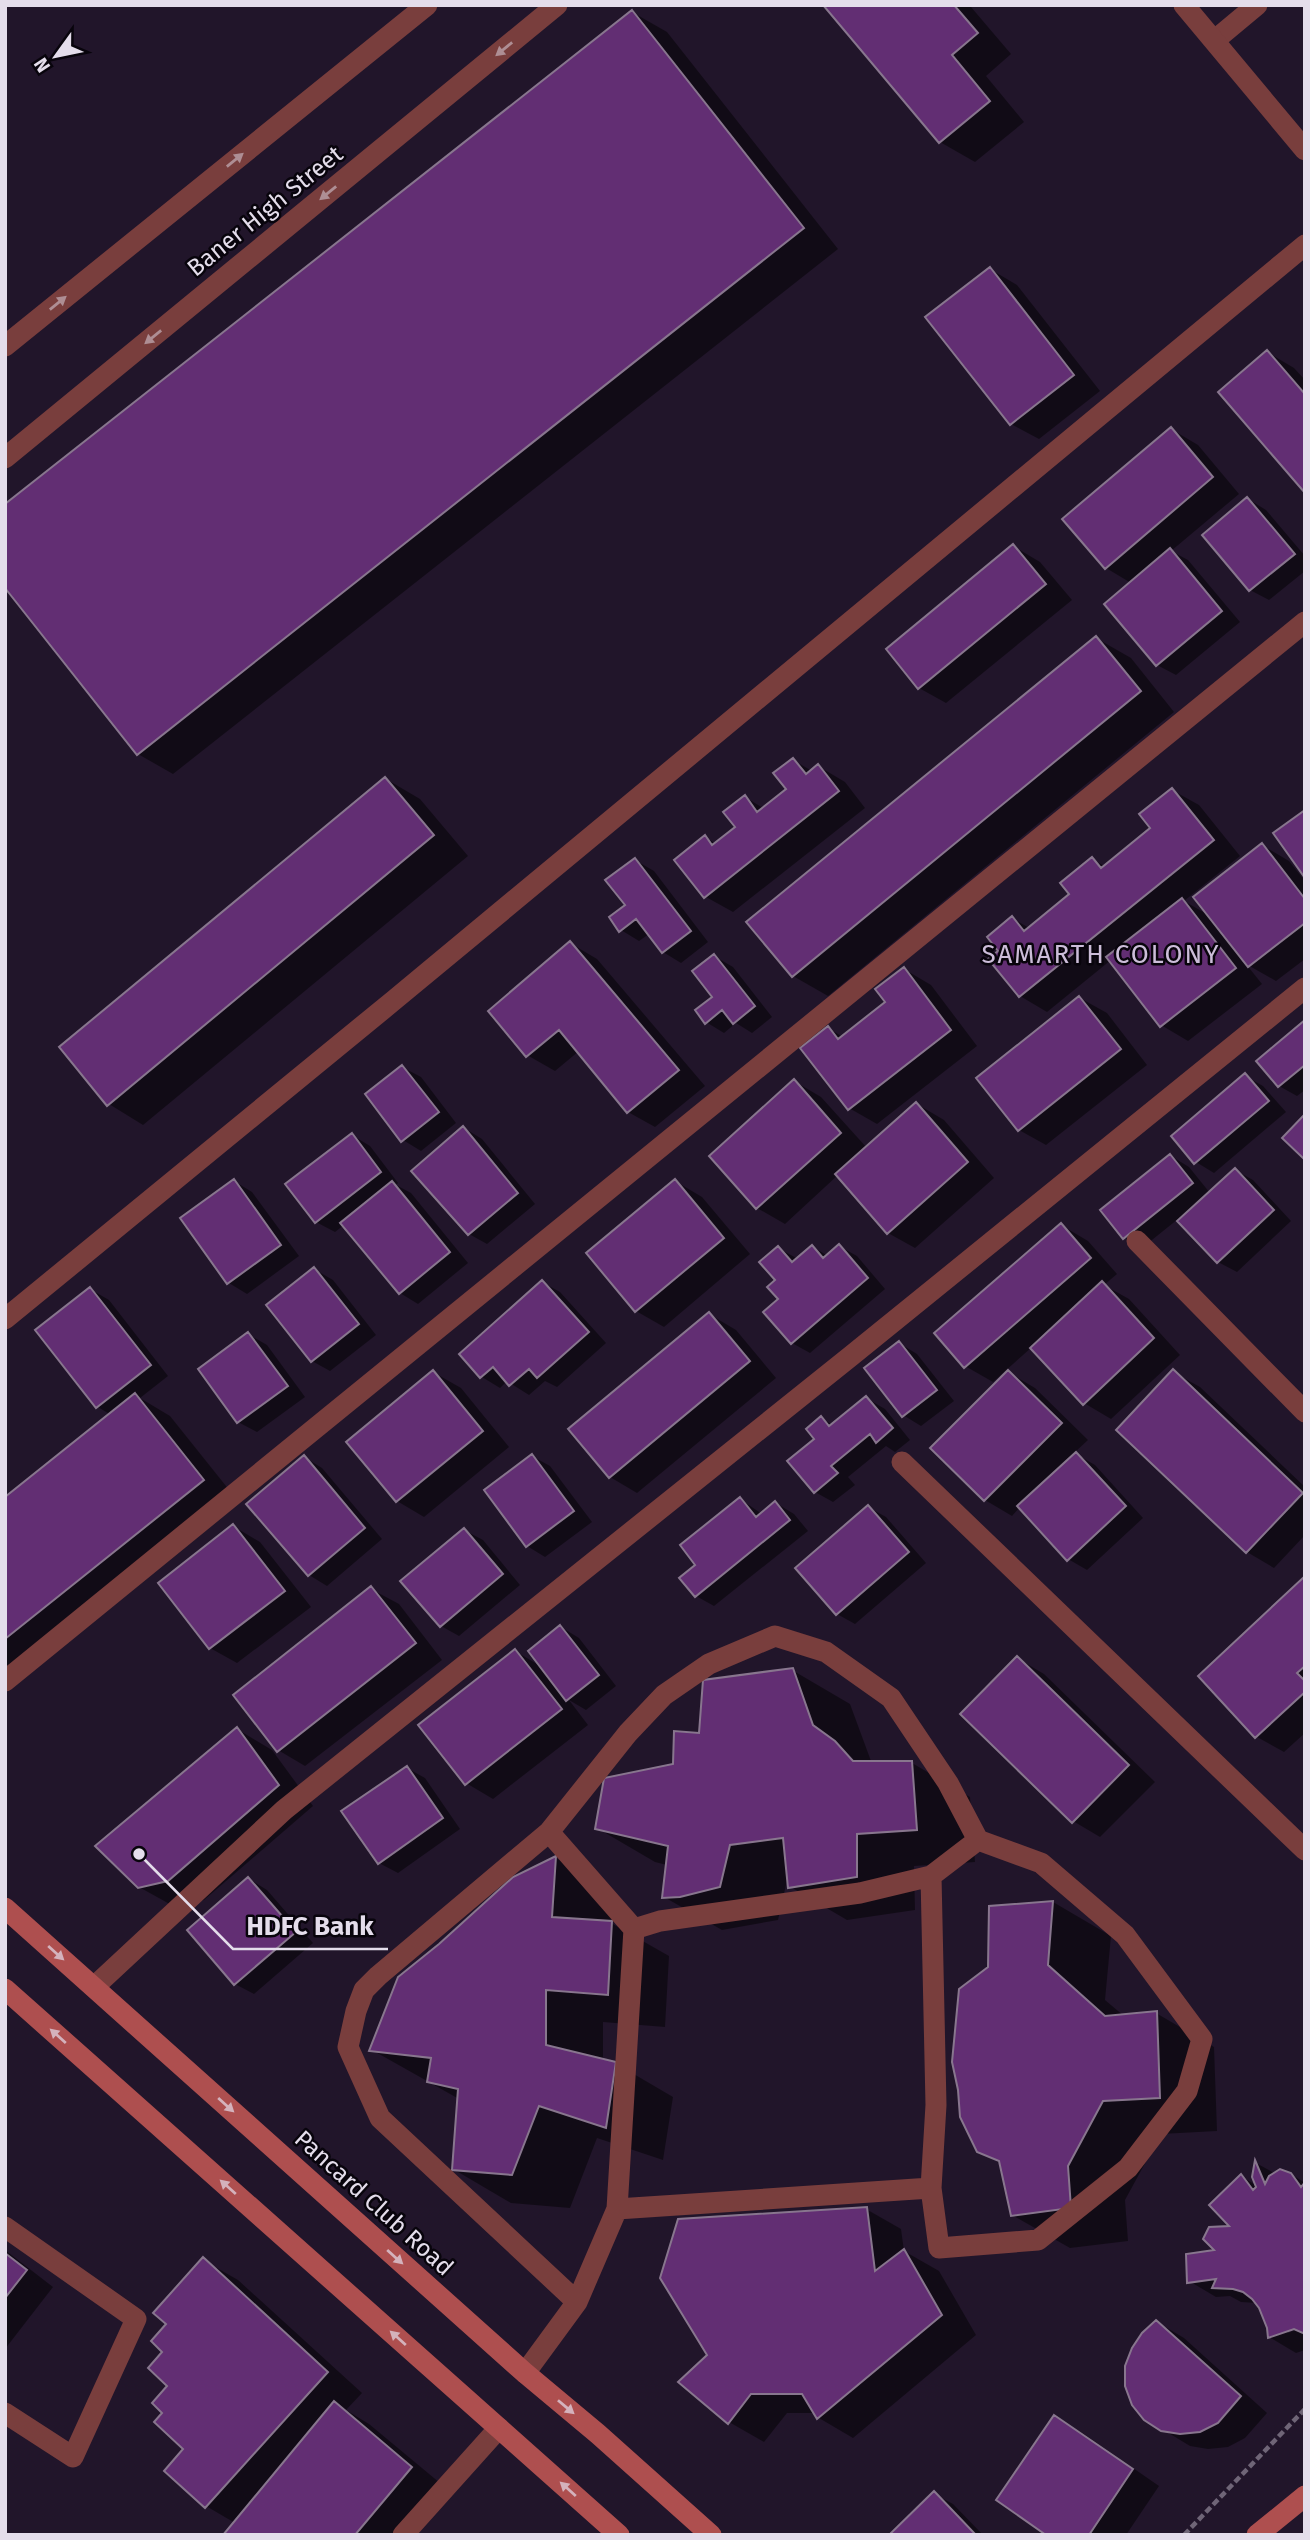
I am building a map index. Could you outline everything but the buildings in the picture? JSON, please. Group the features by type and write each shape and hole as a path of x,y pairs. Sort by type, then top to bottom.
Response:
{"main road":[{"name":"Pancard Club Road","path":"5,1908 710,2535"},
{"path":"5,1989 617,2534"},
{"path":"1257,2535 1305,2496"}],"street":[{"path":"5,346 427,5"},
{"name":"Baner High Street","path":"5,458 557,5"},
{"path":"1185,5 1305,150"},
{"path":"1215,40 1257,5"},
{"path":"5,1319 415,984 1305,245"},
{"path":"5,1681 1305,622"},
{"path":"94,1987 284,1810 1305,988"},
{"path":"1137,1241 1305,1412"},
{"path":"902,1462 1305,1850"},
{"path":"577,2302 380,2118 348,2047 364,1990 549,1832 628,1734 664,1695 709,1664 775,1636 826,1652 891,1698 948,1783 978,1840 1041,1863 1125,1935 1202,2039 1187,2091 1128,2168 1038,2240 939,2248 931,2188 936,2105 931,1876"},
{"path":"525,2373 577,2302 617,2209 634,1929 549,1832"},
{"path":"634,1929 660,1921 860,1893 931,1876 978,1840"},
{"path":"617,2209 931,2188"},
{"path":"5,2227 136,2319 73,2457 5,2413"},
{"path":"403,2535 499,2428"}],"path":[{"path":"1184,2535 1305,2409"}],"place":[{"name":"HDFC Bank","path":"139,1854"}],"district":[{"name":"SAMARTH COLONY","path":"1101,954"}]}
